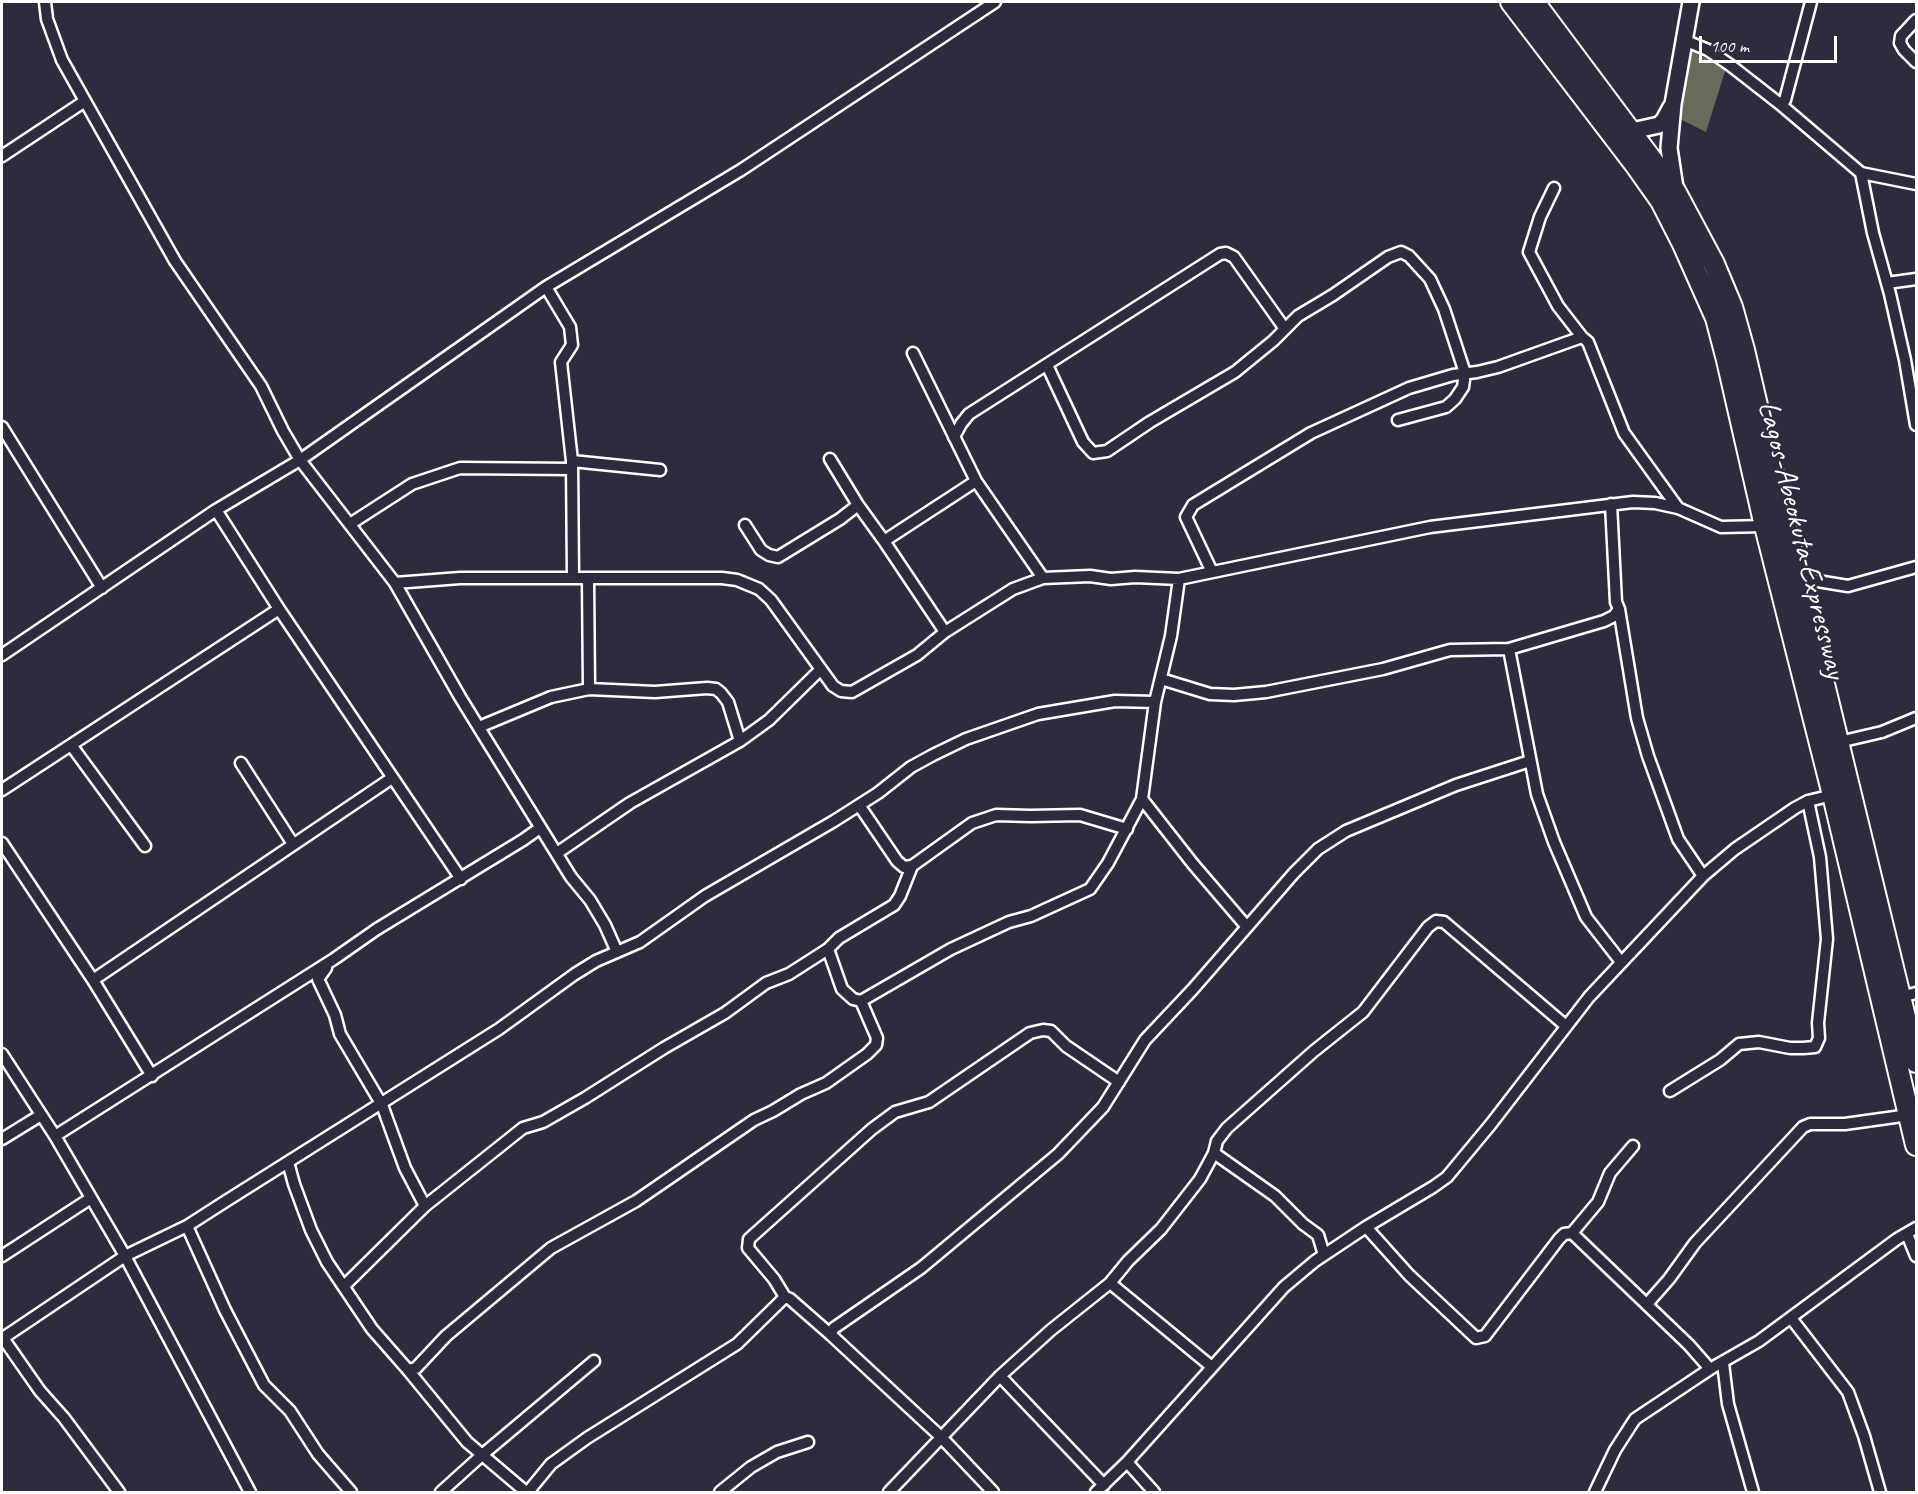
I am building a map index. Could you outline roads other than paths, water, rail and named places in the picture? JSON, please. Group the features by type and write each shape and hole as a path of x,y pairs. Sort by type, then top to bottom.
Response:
{"highway":[{"name":"Lagos-Abeokuta Expressway","path":"1511,2 1638,167 1660,201 1683,244 1716,318 1917,1145"},
{"name":"Lagos-Abeokuta Expressway","path":"1534,2 1675,191 1714,264 1731,307 1744,350 1839,742 1909,995 1917,1062"}],"main road":[{"path":"1675,191 1669,148 1673,104 1691,2"},
{"path":"1632,131 1659,125 1673,104"}],"street":[{"path":"45,2 47,19 62,60 176,261 261,386 300,460 395,583 540,828 571,877 590,900 617,952"},
{"path":"2,655 216,510 300,460 546,287 741,171 995,2"},
{"path":"1780,104 1785,100 1811,2"},
{"path":"1917,20 1901,36 1900,43 1917,62"},
{"path":"1684,40 1708,50 1780,104 1861,172 1917,184"},
{"path":"2,156 85,101"},
{"path":"1861,172 1873,233 1905,360 1917,425"},
{"path":"1554,188 1540,217 1529,252 1558,306 1588,342 1624,433 1678,508"},
{"path":"1047,365 1083,442 1093,453 1101,453 1235,372 1298,316 1388,257 1401,252 1409,256 1430,279 1444,309 1465,373 1463,387 1446,407 1398,420"},
{"path":"954,437 969,414 1210,260 1226,253 1234,257 1285,329"},
{"path":"1887,283 1917,279"},
{"path":"546,287 570,327 572,345 561,362 572,465 573,578"},
{"path":"1212,572 1186,517 1193,505 1311,433 1409,388 1453,375 1497,367 1582,337"},
{"path":"914,352 976,481 1043,578"},
{"path":"2,427 102,588"},
{"path":"830,459 858,505 945,632"},
{"path":"350,524 412,484 460,468 572,465 660,470"},
{"path":"884,541 976,481"},
{"path":"395,583 460,578 722,578 750,584 771,600 833,686 841,691 852,692 917,655 945,632 1013,589 1043,578 1090,576 1111,579 1135,577 1179,579 1430,526 1633,502 1655,503 1678,508 1721,527 1765,526"},
{"path":"1611,504 1616,602 1637,718 1678,839 1703,876"},
{"path":"745,525 761,550 778,557 840,519 858,505"},
{"path":"216,510 279,609 461,879"},
{"path":"1799,578 1848,586 1917,567"},
{"path":"588,578 588,689"},
{"path":"828,949 842,989 854,999 861,1001 951,949 1090,889 1128,829 1142,799 1155,702 1171,636 1179,579"},
{"path":"2,790 279,609"},
{"path":"1161,679 1210,694 1255,693 1383,669 1450,650 1509,649 1604,621 1614,616 1619,609"},
{"path":"1509,649 1537,794 1554,842 1586,917 1621,962"},
{"path":"557,853 630,803 740,741 769,720 820,670"},
{"path":"479,728 551,697 588,689 655,692 716,689 728,702 740,741"},
{"path":"119,1492 71,1426 40,1391 2,1339 125,1256 187,1226 499,1029 575,974 597,961 640,942 705,896 859,805 911,767 966,739 1038,714 1115,701 1155,702"},
{"path":"1839,742 1882,732 1917,718"},
{"path":"70,744 145,846"},
{"path":"830,1334 921,1268 1058,1154 1103,1107 1144,1040 1193,989 1318,849 1346,831 1456,785 1530,761"},
{"path":"241,763 293,844"},
{"path":"93,980 392,778"},
{"path":"1000,1376 1100,1489 1284,1287 1324,1255 1447,1177 1566,1026 1621,962 1703,876 1735,849 1795,808 1808,801 1833,795"},
{"path":"1142,799 1247,927"},
{"path":"1670,1091 1720,1060 1739,1044 1759,1042 1790,1048 1815,1047 1819,1038 1818,1023 1827,939 1820,857 1808,801"},
{"path":"859,805 897,861 904,867 912,866 972,823 996,815 1080,815 1128,829"},
{"path":"56,1136 153,1076 377,929 540,828"},
{"path":"2,843 93,980 153,1076"},
{"path":"344,1286 425,1206 523,1128 543,1122 585,1098 725,1013 766,983 789,974 828,949 839,938 894,905 900,897 912,866"},
{"path":"889,1492 1000,1376 1051,1330 1110,1283 1128,1261 1161,1229 1200,1179 1214,1153 1217,1141 1227,1128 1363,1012 1428,927 1436,921 1444,922 1566,1026"},
{"path":"334,959 318,979 335,1015 340,1034 381,1105 405,1168 425,1206"},
{"path":"408,1370 416,1368 446,1336 551,1248 636,1201 754,1119 826,1083 867,1054 876,1045 877,1038 861,1001"},
{"path":"993,1492 941,1437 830,1334 785,1297 774,1279 748,1248 749,1239 872,1129 895,1112 929,1102 1030,1032 1051,1030 1066,1046 1119,1082"},
{"path":"2,1054 56,1136 125,1256 250,1492"},
{"path":"1647,1304 1669,1279 1695,1243 1803,1127 1810,1124 1845,1124 1909,1114"},
{"path":"2,1139 41,1115"},
{"path":"1366,1227 1410,1275 1476,1338 1485,1336 1559,1239 1564,1234 1572,1233 1598,1202 1610,1173 1633,1146"},
{"path":"1214,1153 1275,1196 1303,1224 1318,1235 1324,1255"},
{"path":"288,1162 311,1230 327,1262 372,1329 467,1442 527,1492 551,1464 587,1438 737,1344 785,1297"},
{"path":"2,1256 91,1198"},
{"path":"187,1226 225,1310 264,1385 290,1411 318,1454 351,1492"},
{"path":"1595,1492 1615,1450 1635,1419 1791,1318 1912,1231 1917,1256"},
{"path":"1572,1233 1647,1304 1710,1369"},
{"path":"1110,1283 1212,1366"},
{"path":"1791,1318 1848,1392 1864,1436 1880,1492"},
{"path":"441,1492 594,1360"},
{"path":"1723,1363 1728,1404 1753,1492"},
{"path":"720,1492 759,1462 777,1452 808,1442"},
{"path":"1126,1462 1154,1492"}]}
